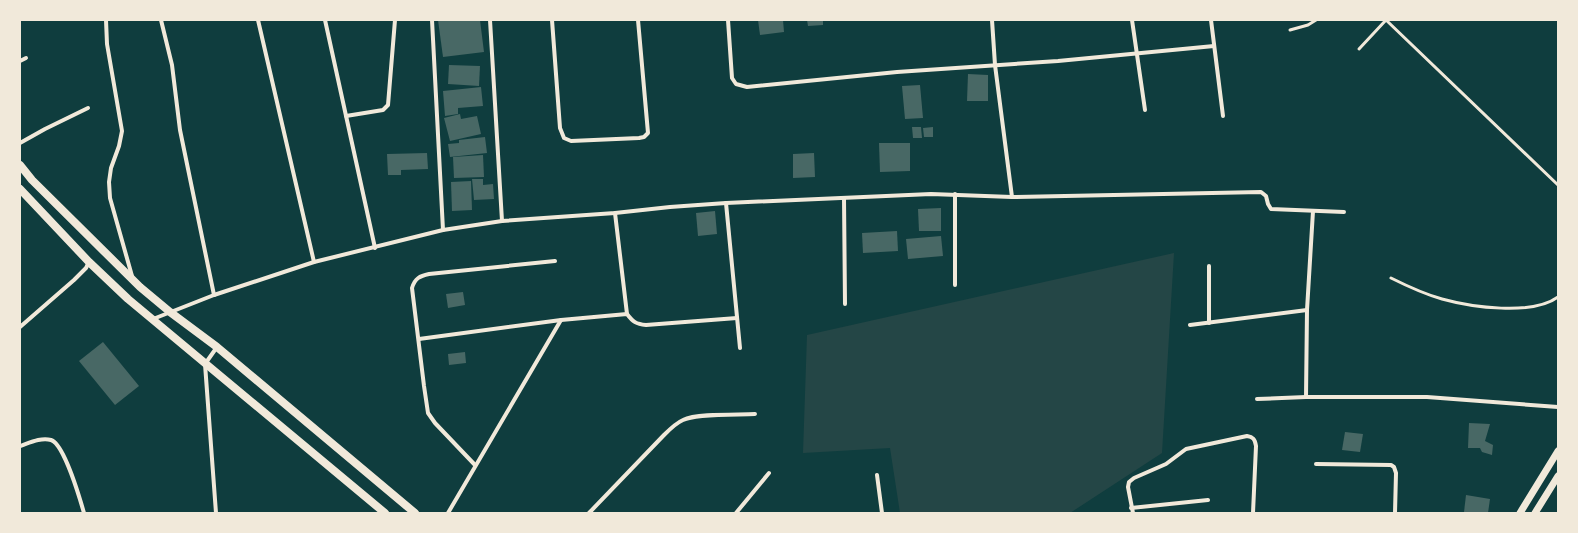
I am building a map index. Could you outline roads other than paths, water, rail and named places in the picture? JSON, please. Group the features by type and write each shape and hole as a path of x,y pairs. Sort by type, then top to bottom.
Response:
{"main road":[{"path":"20,165 32,180 133,280 170,312 217,347 415,513"},
{"path":"21,191 89,262 128,299 385,513"}],"street":[{"path":"106,20 107,44 122,131 119,146 111,168 109,182 110,198 133,280"},
{"path":"161,20 172,65 180,130 214,295"},
{"path":"258,20 314,262"},
{"path":"325,20 375,248"},
{"path":"346,116 383,110 388,105 395,20"},
{"path":"432,20 443,230"},
{"path":"490,20 502,221"},
{"path":"552,20 560,128 564,138 571,141 639,138 644,137 648,133 638,20"},
{"path":"728,20 732,78 736,84 742,87 897,72 1138,54 1214,46"},
{"path":"992,20 995,65 1012,197"},
{"path":"1132,20 1145,110"},
{"path":"1211,20 1223,116"},
{"path":"20,61 26,58"},
{"path":"20,143 88,108"},
{"path":"153,319 214,295 314,262 443,230 502,221 615,213 670,206 931,194 1012,197 1261,192 1266,196 1271,209 1344,212"},
{"path":"955,194 955,285"},
{"path":"844,198 845,304"},
{"path":"726,203 740,348"},
{"path":"1306,396 1307,310 1313,211"},
{"path":"615,213 627,314 632,321 637,324 646,325 737,318"},
{"path":"475,465 435,423 428,413 412,288 417,278 429,274 555,261"},
{"path":"20,327 74,280 86,268 89,262"},
{"path":"1209,266 1209,323"},
{"path":"1190,326 1307,310"},
{"path":"419,339 561,320 627,314"},
{"path":"448,513 561,320"},
{"path":"216,513 205,364 217,347"},
{"path":"1257,399 1306,396 1427,396 1558,407"},
{"path":"589,513 664,435 684,419 697,416 755,414"},
{"path":"1133,513 1128,487 1129,482 1134,478 1166,464 1186,449 1247,436 1252,437 1256,446 1253,513"},
{"path":"20,446 49,439 59,446 71,473 84,513"},
{"path":"1520,513 1558,451"},
{"path":"1316,464 1391,465 1394,467 1396,473 1395,513"},
{"path":"736,513 769,473"},
{"path":"878,476 882,513"},
{"path":"1535,513 1558,476"},
{"path":"1131,508 1208,500"}],"lane":[{"path":"1290,30 1308,25 1316,20"},
{"path":"1359,49 1386,20 1558,185"},
{"path":"1391,278 1418,291 1442,299 1473,306 1522,308 1553,301 1558,297"}]}
